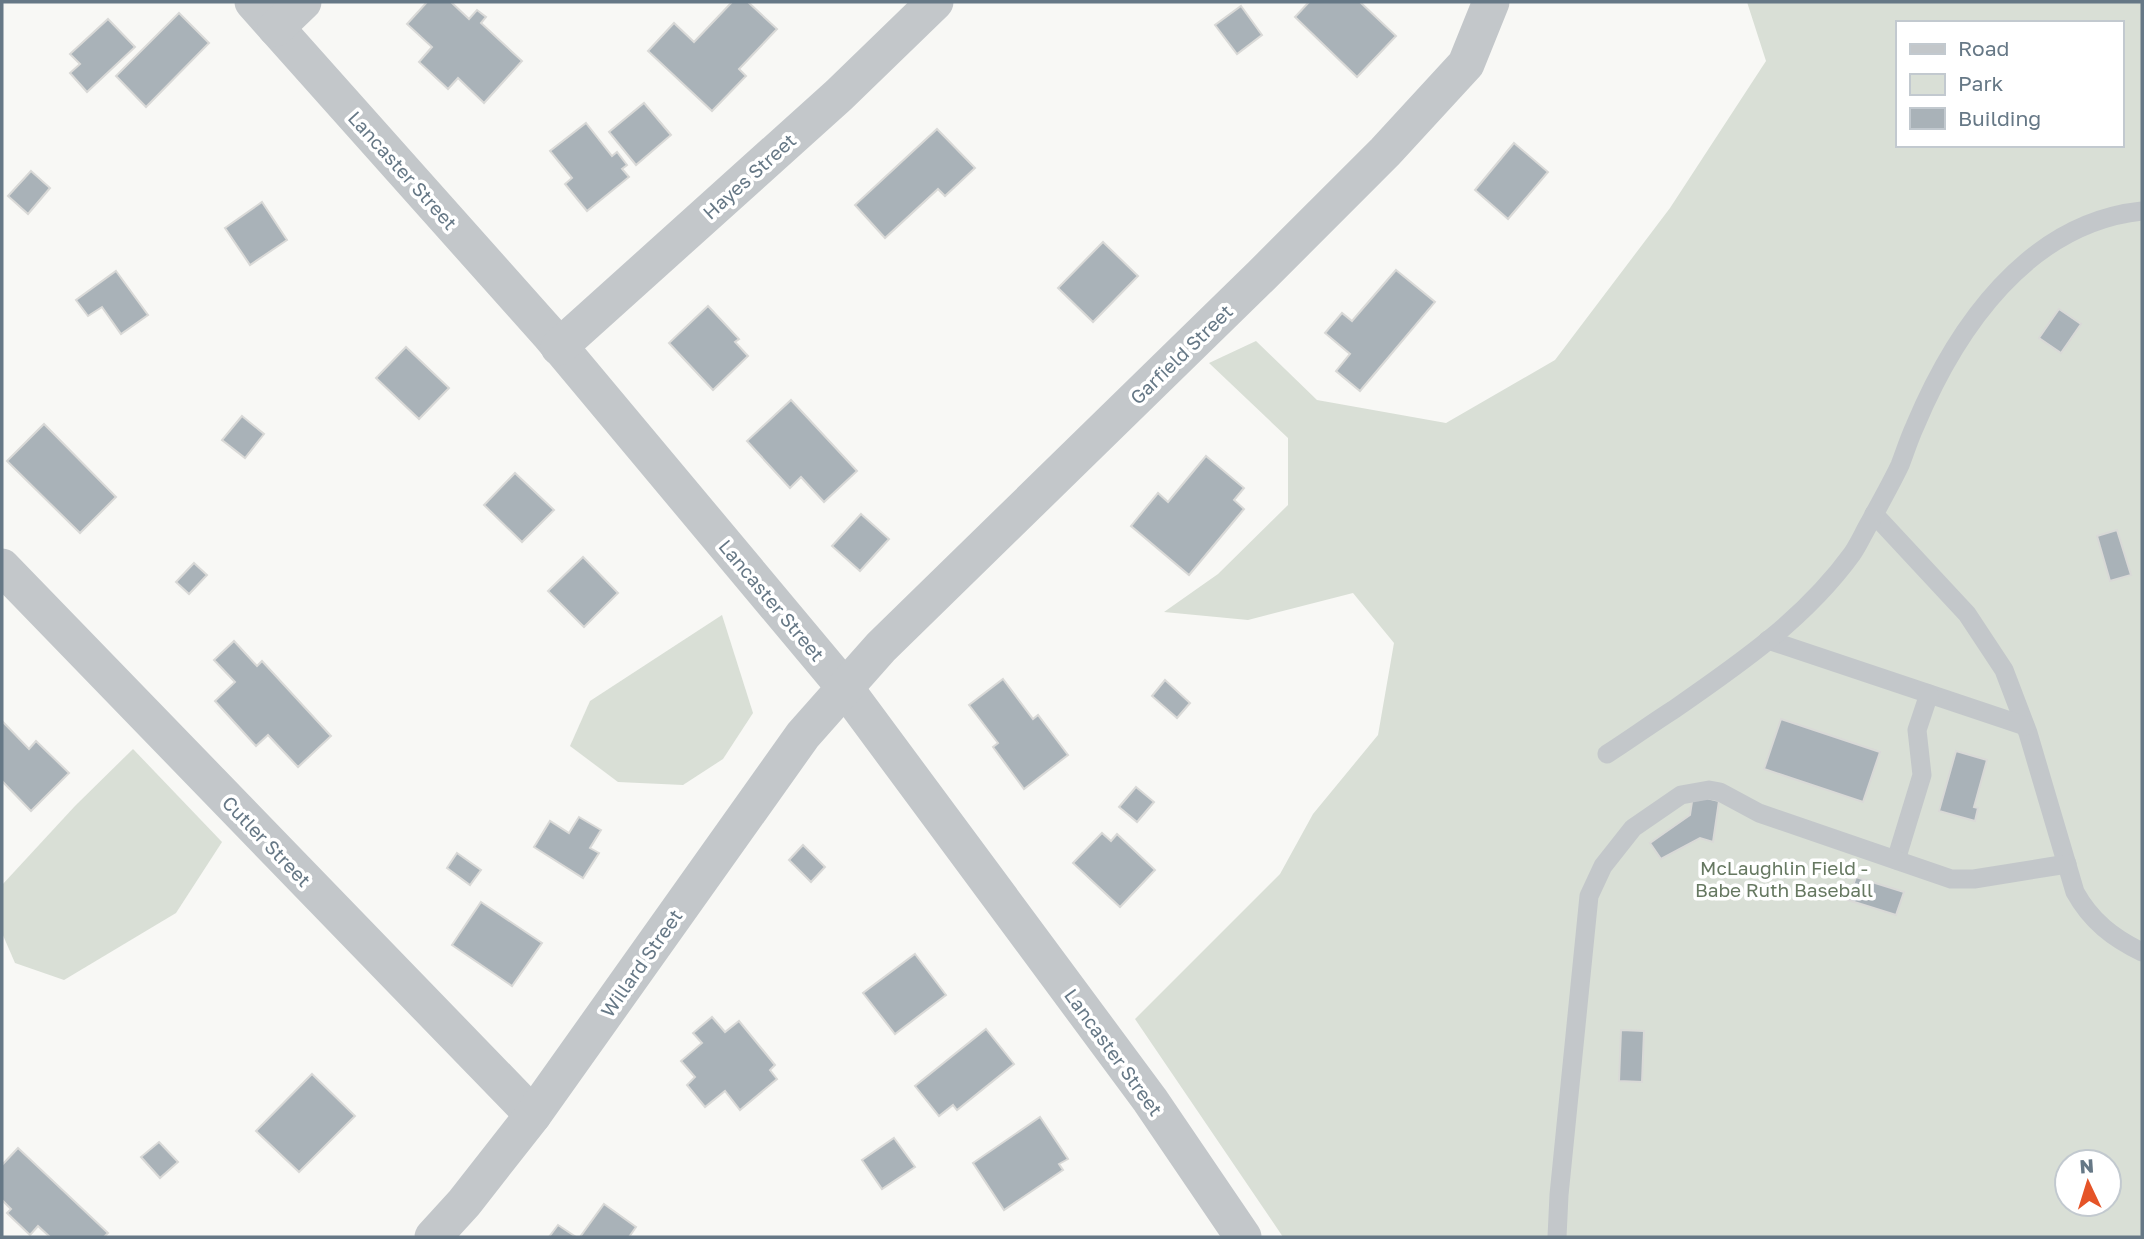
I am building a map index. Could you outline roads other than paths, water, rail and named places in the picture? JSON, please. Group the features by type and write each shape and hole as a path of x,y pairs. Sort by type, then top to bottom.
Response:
{"street":[{"path":"264,15 303,2"},
{"name":"Hayes Street","path":"559,347 839,95 935,2"},
{"name":"Garfield Street","path":"845,688 881,647 1385,152 1466,64 1491,2"},
{"name":"Lancaster Street","path":"264,15 559,347 845,688 1150,1100 1243,1237"},
{"name":"Cutler Street","path":"2,567 533,1115"},
{"name":"Willard Street","path":"433,1237 464,1203 533,1115 803,735 845,688"}],"lane":[{"path":"1607,754 1720,677 1789,624 1821,591 1853,553 1900,465 1935,382 1958,343 1988,301 2020,266 2058,238 2090,223 2142,211"},
{"path":"1874,514 1945,589 1979,631 2004,670 2025,726 2075,892 2084,908 2103,929 2142,953"},
{"path":"1768,640 2025,726"},
{"path":"1896,860 1922,775 1917,730 1929,694"},
{"path":"1557,1237 1589,896 1603,866 1633,828 1681,796 1709,790 1720,792 1759,813 1958,880 2067,864"}],"park label":[{"name":"McLaughlin Field - Babe Ruth Baseball","path":"1784,878"}]}
